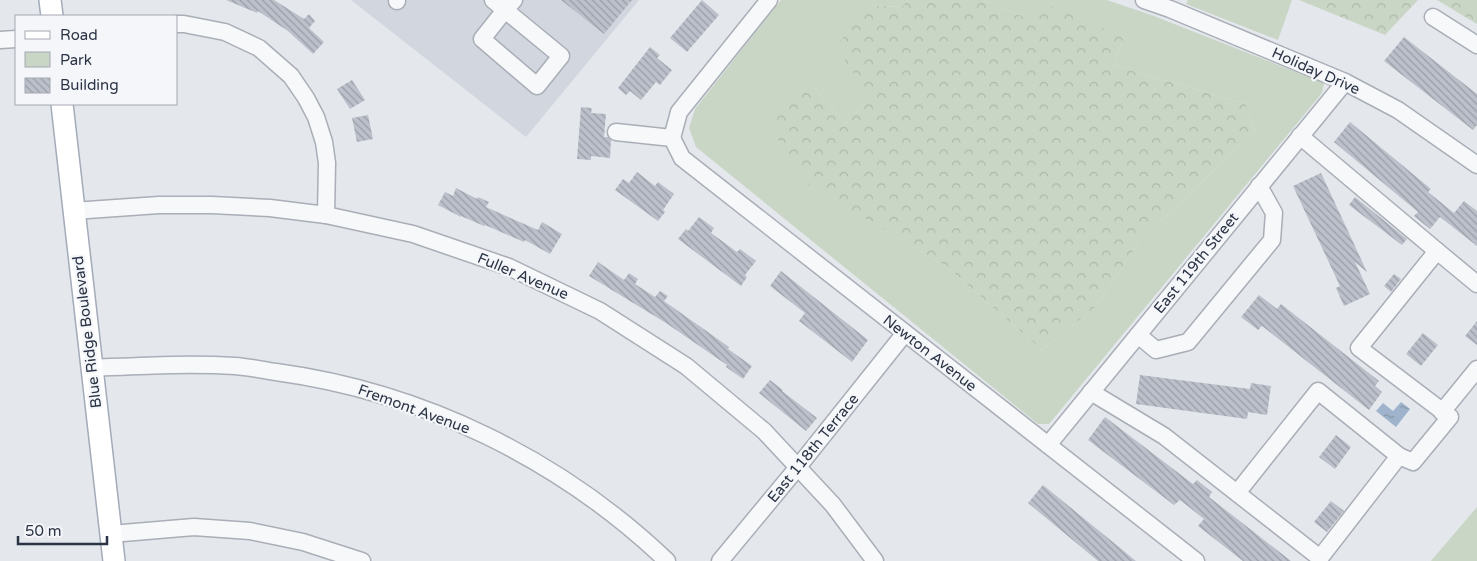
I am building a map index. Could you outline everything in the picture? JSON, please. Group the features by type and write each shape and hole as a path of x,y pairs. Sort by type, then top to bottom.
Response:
{"main road":[{"path":"50,0 52,15"},
{"name":"Blue Ridge Boulevard","path":"62,105 114,561"}],"street":[{"path":"616,132 672,138 679,112 769,0"},
{"name":"Holiday Drive","path":"1144,0 1173,5 1345,82 1398,110 1477,165"},
{"path":"504,3 561,56 537,86 482,38 504,3"},
{"path":"1433,17 1477,45"},
{"path":"178,24 225,32 259,48 291,76 316,117 324,142 327,163 326,215"},
{"path":"0,40 15,39"},
{"name":"East 119th Street","path":"1048,445 1345,82"},
{"path":"1300,136 1477,284"},
{"name":"Newton Avenue","path":"672,138 682,158 1196,561"},
{"path":"1138,335 1156,350 1188,342 1272,240 1274,212 1259,186"},
{"name":"Fuller Avenue","path":"73,211 159,205 212,205 270,208 326,215 413,234 509,267 600,311 686,366 764,431 833,505 875,561"},
{"path":"1237,493 1318,391 1399,456 1412,462 1450,417 1359,348 1437,251"},
{"name":"East 118th Terrace","path":"720,561 905,333"},
{"name":"Fremont Avenue","path":"91,368 175,364 236,366 310,376 382,394 452,419 519,452 582,490 641,536 667,561"},
{"path":"1442,412 1477,369"},
{"path":"1091,392 1164,436 1320,558 1399,456"},
{"path":"111,534 194,527 250,532 303,542 362,561"}],"shaded area":[{"path":"351,0 639,0 526,137"}],"green space":[{"path":"781,0 908,0 902,7 867,5 870,99 845,124 814,87 810,185 947,267 1042,350 1094,308 1140,241 1255,131 1246,104 1113,65 1124,37 1026,18 983,0 1107,0 1154,16 1324,83 1322,93 1049,424 1038,424 696,147 689,128 695,109"},
{"path":"908,0 983,0 1026,18 1044,3 1124,37 1113,65 1246,104 1255,131 1140,241 1094,308 1042,350 947,267 809,185 773,132 782,101 814,87 845,124 870,99 836,47 867,5 902,7"},
{"path":"1188,0 1292,0 1278,40 1186,4"},
{"path":"1299,0 1418,0 1385,35"},
{"path":"1437,0 1477,0 1477,24"},
{"path":"1477,507 1477,561 1431,561"}],"water":[{"path":"1401,402 1410,409 1396,427 1376,411 1383,403 1393,411"}],"building":[{"path":"226,0 274,0 304,19 309,14 315,21 309,28 324,42 313,54 288,31 258,11 257,13"},
{"path":"561,0 632,0 604,34"},
{"path":"702,0 719,15 687,52 670,38"},
{"path":"1404,37 1477,94 1477,125 1473,130 1384,61"},
{"path":"650,47 660,55 657,58 672,70 660,85 656,82 641,100 630,91 626,95 618,88"},
{"path":"352,80 365,100 350,109 337,89"},
{"path":"581,107 592,108 591,113 606,114 604,137 608,137 611,140 610,158 591,156 591,160 577,159"},
{"path":"368,115 373,139 357,142 352,118"},
{"path":"1350,122 1431,189 1428,192 1454,213 1464,201 1477,211 1477,246 1440,217 1430,229 1414,216 1418,212 1334,142"},
{"path":"637,172 655,186 658,182 674,194 658,221 615,190 623,179 629,183"},
{"path":"1321,173 1367,272 1355,262 1370,294 1344,306 1336,288 1340,286 1293,186"},
{"path":"456,188 477,199 478,197 489,202 486,207 538,230 542,222 562,234 550,254 525,240 524,242 461,217 438,205 445,192 453,196"},
{"path":"1355,197 1407,239 1402,245 1349,205"},
{"path":"699,217 714,228 711,233 737,252 740,249 756,261 745,275 747,277 741,286 678,239 686,229 688,231"},
{"path":"598,262 624,280 629,273 638,279 635,284 655,297 660,291 668,296 664,301 729,347 728,349 752,366 743,379 726,367 727,365 666,323 589,276"},
{"path":"781,271 868,340 852,362 799,321 805,313 770,286"},
{"path":"1394,274 1401,279 1391,292 1384,286"},
{"path":"1259,295 1277,309 1281,304 1379,381 1375,386 1382,392 1369,410 1262,326 1258,330 1241,317"},
{"path":"1477,321 1477,345 1465,336"},
{"path":"1423,333 1438,345 1421,366 1406,354"},
{"path":"1140,375 1250,389 1251,383 1271,386 1267,415 1248,412 1247,419 1136,404"},
{"path":"770,380 817,418 806,431 759,393"},
{"path":"1105,417 1193,484 1197,480 1212,492 1209,497 1291,561 1243,561 1198,526 1204,519 1180,500 1174,505 1088,440"},
{"path":"1336,435 1351,447 1335,469 1319,457"},
{"path":"1043,485 1136,561 1098,561 1028,503"},
{"path":"1331,501 1344,511 1327,532 1314,522"}]}
